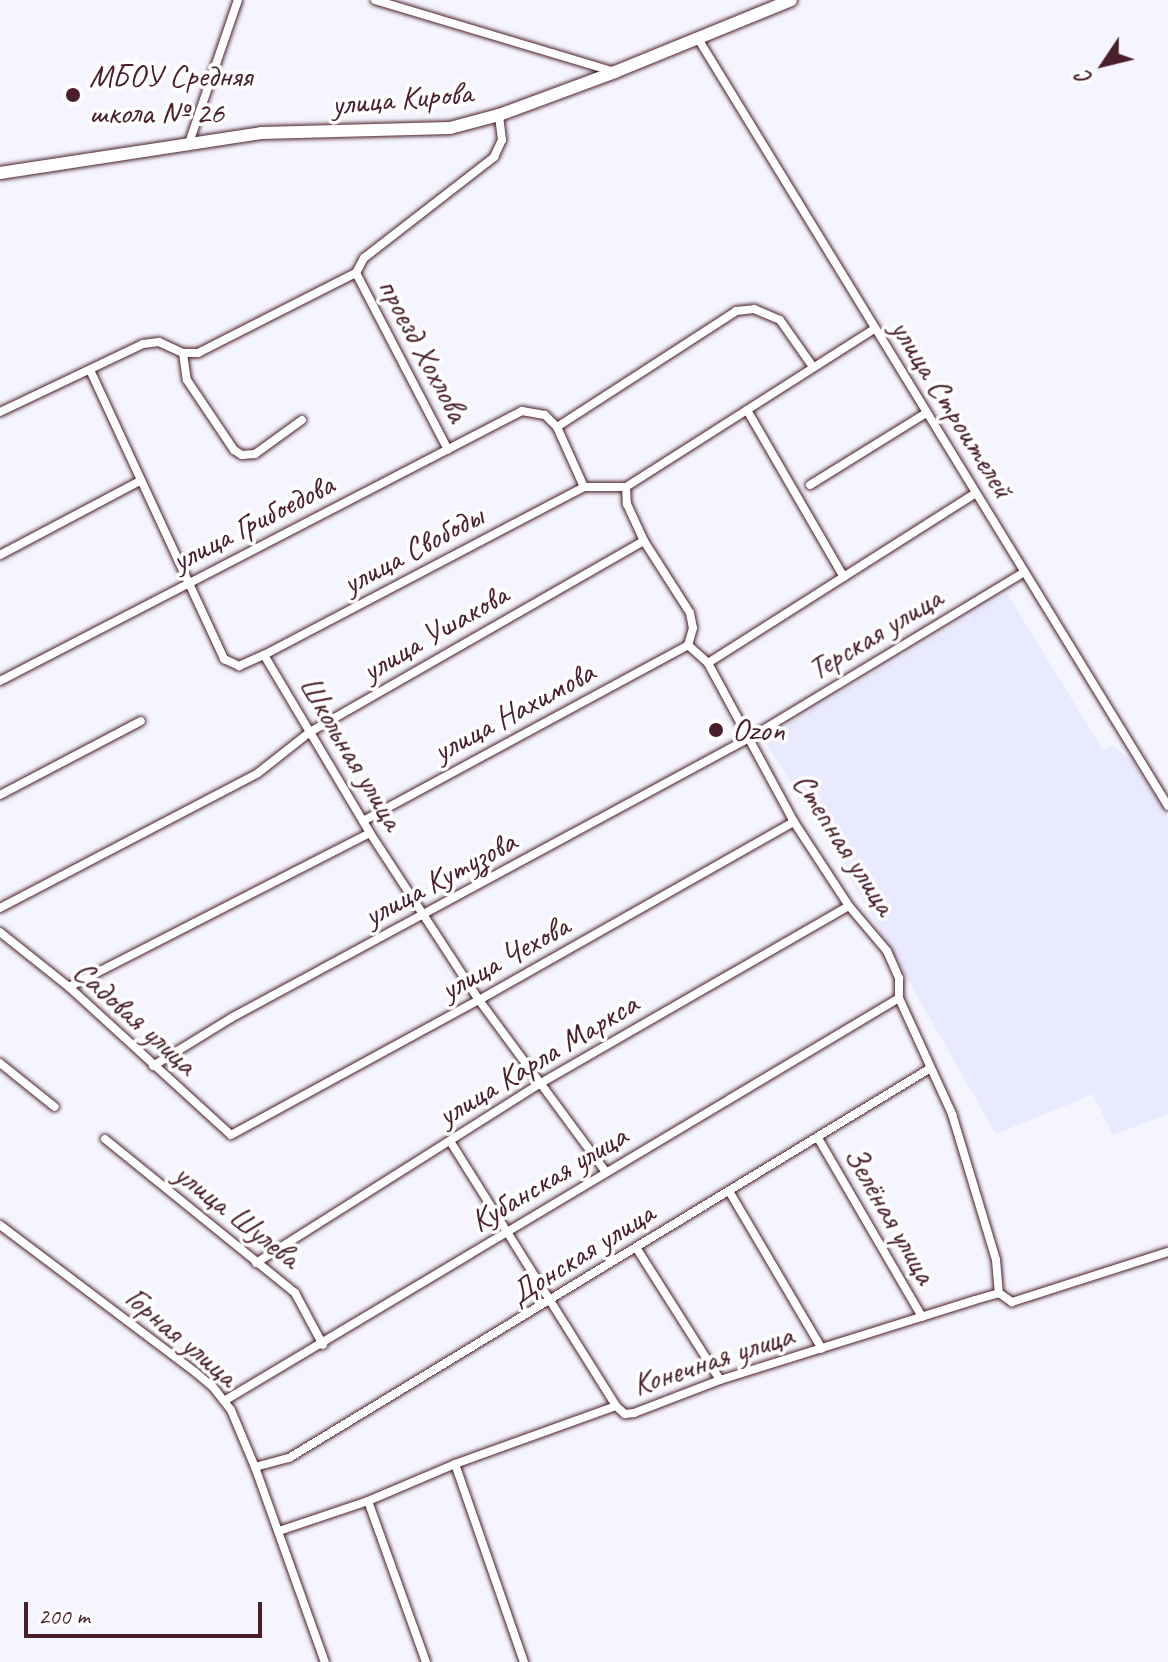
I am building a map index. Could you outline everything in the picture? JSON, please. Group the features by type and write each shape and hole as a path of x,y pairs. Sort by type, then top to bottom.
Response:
{"main road":[{"name":"улица Кирова","path":"0,173 261,133 450,128 499,115 615,72 791,0"}],"street":[{"path":"189,143 238,0"},
{"path":"375,0 615,72"},
{"name":"улица Строителей","path":"697,37 1168,806"},
{"path":"0,412 143,344 159,342 183,353 198,353 356,273 364,258 494,157 502,140 499,115"},
{"name":"проезд Хохлова","path":"356,273 448,450"},
{"path":"813,367 780,320 754,309 736,311 557,427 584,487 626,487 874,329"},
{"path":"183,353 187,380 234,450 242,455 255,454 302,420"},
{"name":"Школьная улица","path":"90,370 228,663 239,666 264,655 370,833 479,1000 606,1172"},
{"name":"улица Грибоедова","path":"0,681 528,410 545,415 557,427"},
{"path":"747,410 844,577"},
{"path":"810,485 926,413"},
{"path":"0,555 140,481"},
{"name":"улица Свободы","path":"264,655 584,487"},
{"path":"626,487 627,504 644,541 690,613 693,628 688,645"},
{"path":"708,663 976,493"},
{"name":"улица Ушакова","path":"0,908 258,773 310,732 644,541"},
{"name":"Терская улица","path":"751,737 1024,572"},
{"name":"Степная улица","path":"688,645 708,663 751,737 794,822 849,906 887,951 899,978 899,998 952,1114 996,1260 999,1293"},
{"name":"улица Нахимова","path":"363,821 688,645"},
{"path":"0,795 141,721"},
{"name":"улица Кутузова","path":"153,1066 231,1018 751,737"},
{"name":"улица Чехова","path":"239,1133 794,822"},
{"path":"69,987 370,833"},
{"name":"улица Карла Маркса","path":"256,1263 541,1083 849,906"},
{"name":"Садовая улица","path":"0,932 69,987 224,1132 231,1135 239,1133"},
{"name":"Кубанская улица","path":"224,1401 323,1345 899,998"},
{"path":"0,1063 55,1107"},
{"name":"Донская улица","path":"255,1467 289,1458 549,1303 929,1069"},
{"name":"Зелёная улица","path":"818,1138 922,1317"},
{"name":"улица Шулева","path":"105,1139 295,1293 323,1345"},
{"path":"450,1141 616,1406"},
{"path":"729,1191 822,1349"},
{"name":"Горная улица","path":"0,1225 195,1372 224,1401 242,1433 325,1662"},
{"path":"637,1249 720,1380"},
{"name":"Конечная улица","path":"279,1531 368,1501 455,1464 616,1406 625,1414 634,1413 720,1380 999,1293 1012,1302 1168,1252"},
{"path":"455,1464 524,1662"},
{"path":"368,1501 426,1662"}],"shaded area":[{"path":"1007,593 1103,751 1112,745 1133,762 1168,817 1168,1114 1113,1135 1093,1094 996,1134 843,866 764,739"}],"place":[{"name":"МБОУ Средняя школа № 26","path":"73,95"},
{"name":"Ozon","path":"716,730"}]}
